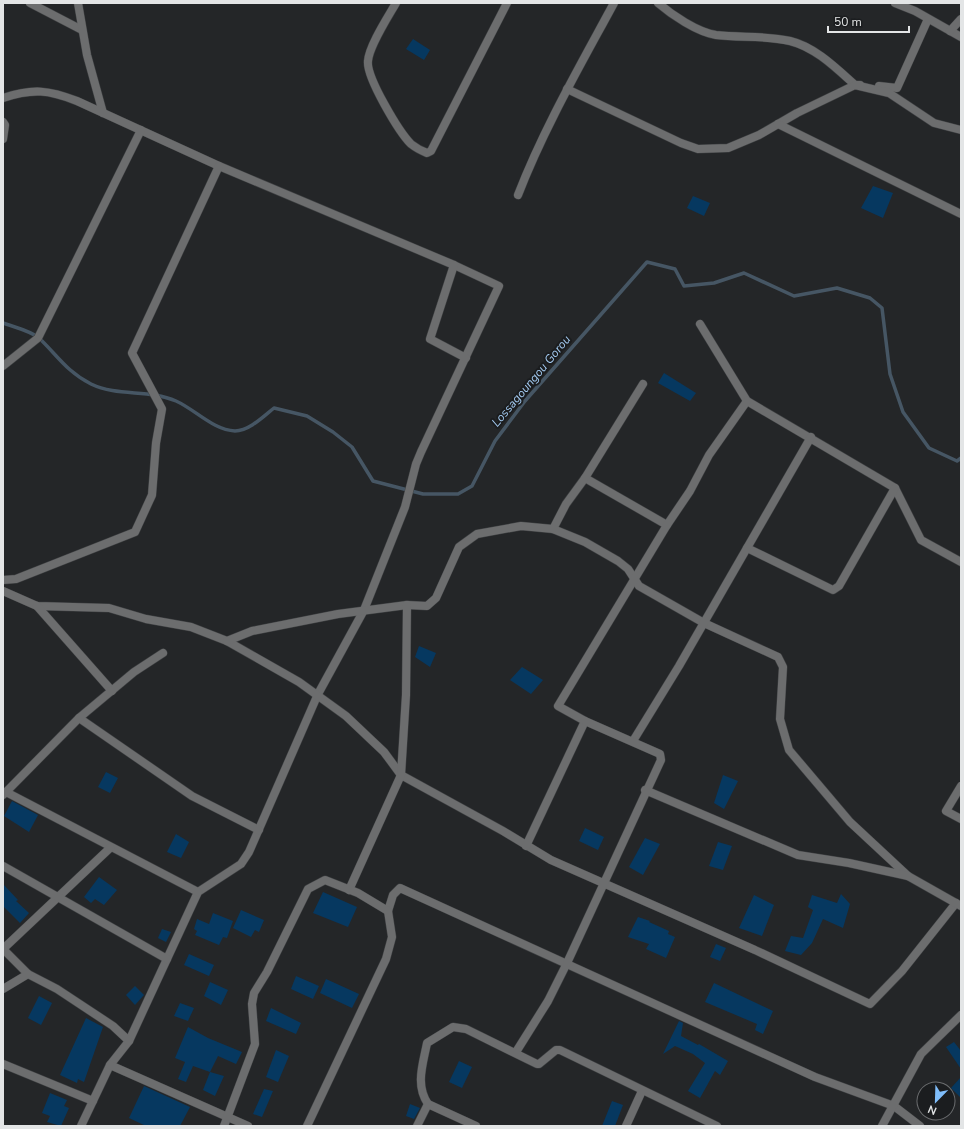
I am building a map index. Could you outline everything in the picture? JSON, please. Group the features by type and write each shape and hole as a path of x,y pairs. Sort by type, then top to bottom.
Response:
{"street":[{"path":"30,3 82,30"},
{"path":"78,3 82,30 103,113"},
{"path":"396,3 370,52 367,62 372,80 402,132 412,144 427,153 431,151 507,3"},
{"path":"518,196 530,163 567,89 614,3"},
{"path":"658,3 688,24 715,35 740,35 790,41 824,57 855,85 889,93 934,123 961,130"},
{"path":"895,3 928,19 961,38"},
{"path":"567,89 681,143 698,149 728,148 759,135 855,85 897,88 928,19"},
{"path":"950,31 961,19"},
{"path":"3,98 36,90 55,93 141,130 218,166 498,286 416,464 405,507 364,610 318,694 249,852 241,864 198,892 129,1040 110,1065 81,1126"},
{"path":"3,122 5,125 3,139"},
{"path":"778,124 961,214"},
{"path":"3,366 38,338 141,130"},
{"path":"3,580 16,579 135,532 152,495 156,444 162,409 132,353 218,166"},
{"path":"454,266 430,339 466,358"},
{"path":"700,324 747,401 811,437 895,488 921,540 961,562"},
{"path":"553,529 566,504 585,478 643,384"},
{"path":"516,1052 548,1001 567,963 604,885 645,790 661,760 660,754 634,741 585,721 558,706 633,580 690,491 709,455 747,401"},
{"path":"634,741 811,437"},
{"path":"585,478 667,525"},
{"path":"747,548 833,590 839,586 895,488"},
{"path":"3,591 37,606 109,608 146,619 191,627 227,641 318,694 346,716 384,752 401,775 503,831 526,846 551,860 604,885 755,950 870,1004 902,971 958,904 908,876 850,822 789,750 780,719 782,667 778,657 704,623 639,586 633,580 628,569 618,561 585,542 553,529 521,526 477,534 459,547 436,598 427,606 407,605 364,610 252,631 227,641"},
{"path":"349,890 367,855 401,775 406,702 407,605"},
{"path":"37,606 112,691"},
{"path":"163,653 134,672 79,718 5,794 198,892"},
{"path":"79,718 192,796 259,830"},
{"path":"526,846 585,721"},
{"path":"961,786 946,811 961,819"},
{"path":"645,790 798,855 849,863 908,876"},
{"path":"110,848 3,949 28,974 63,993 113,1026 129,1040"},
{"path":"3,866 56,898 167,959"},
{"path":"224,1126 229,1117 255,1044 252,1004 254,993 267,972 308,889 325,880 349,890 388,911"},
{"path":"307,1126 386,959 392,937 388,911 393,895 400,888 815,1077 894,1106 920,1126"},
{"path":"3,989 28,974"},
{"path":"882,1126 921,1054 961,1015"},
{"path":"476,1126 428,1104 422,1095 420,1082 427,1043 453,1027 466,1028 539,1064 556,1050 560,1050 717,1126"},
{"path":"3,1064 93,1101"},
{"path":"110,1065 248,1126"},
{"path":"626,1126 642,1091"},
{"path":"417,1126 428,1104"}],"building":[{"path":"413,39 430,50 424,60 406,49"},
{"path":"873,186 893,193 883,218 861,208"},
{"path":"693,196 710,203 704,216 687,208"},
{"path":"664,373 696,393 690,401 658,383"},
{"path":"419,646 436,653 430,667 415,657"},
{"path":"522,667 543,680 531,694 510,680"},
{"path":"106,772 118,778 110,793 98,787"},
{"path":"723,775 738,781 724,809 714,803"},
{"path":"12,801 38,815 29,832 4,816"},
{"path":"585,828 604,837 598,850 579,841"},
{"path":"176,834 189,842 181,858 167,852"},
{"path":"645,838 660,844 643,875 629,867"},
{"path":"718,842 732,846 723,870 709,866"},
{"path":"99,877 117,890 104,905 95,899 91,903 84,897"},
{"path":"3,884 18,900 16,901 29,913 20,923 3,906"},
{"path":"323,892 357,907 348,927 313,913"},
{"path":"841,894 850,904 843,928 823,919 812,943 801,955 785,951 791,936 803,938 813,910 808,907 812,895 837,903"},
{"path":"754,895 774,905 762,936 739,928"},
{"path":"241,910 264,920 259,932 255,930 251,937 233,928"},
{"path":"213,913 233,921 227,938 223,937 219,945 195,935 197,931 194,929 197,919 209,924"},
{"path":"638,917 650,921 649,922 669,931 668,934 675,937 666,958 646,949 649,944 628,937"},
{"path":"162,929 171,932 166,942 158,938"},
{"path":"716,944 726,948 720,961 710,957"},
{"path":"189,954 214,965 209,976 184,965"},
{"path":"296,976 319,986 313,999 291,989"},
{"path":"326,979 359,994 352,1008 320,993"},
{"path":"210,982 228,990 221,1005 204,996"},
{"path":"714,983 773,1011 763,1034 755,1030 757,1024 705,1002"},
{"path":"135,986 144,995 135,1005 126,995"},
{"path":"39,996 52,1003 41,1025 28,1018"},
{"path":"180,1003 194,1008 188,1021 174,1016"},
{"path":"271,1008 301,1023 296,1034 266,1021"},
{"path":"86,1018 103,1027 84,1082 78,1079 77,1083 60,1075"},
{"path":"679,1021 683,1023 681,1036 698,1045 699,1044 728,1061 720,1075 715,1071 700,1098 688,1091 705,1063 693,1054 675,1046 663,1054"},
{"path":"188,1027 208,1038 242,1052 236,1064 218,1056 210,1072 193,1066 186,1082 178,1079 185,1062 175,1058"},
{"path":"954,1042 961,1051 961,1069 946,1047"},
{"path":"276,1050 289,1056 278,1082 266,1077"},
{"path":"459,1061 472,1067 462,1088 449,1082"},
{"path":"210,1072 224,1076 215,1096 203,1090"},
{"path":"961,1077 961,1098 956,1093 956,1082"},
{"path":"144,1086 190,1107 180,1126 146,1126 129,1118"},
{"path":"264,1089 273,1091 262,1117 253,1114"},
{"path":"50,1093 67,1100 64,1106 69,1108 61,1126 47,1122 50,1116 42,1113"},
{"path":"612,1101 623,1105 615,1126 602,1126"},
{"path":"410,1104 420,1108 414,1119 406,1116"}],"waterway":[{"name":"Lossagoungou Gorou","path":"3,323 27,331 36,336 75,374 91,384 101,388 166,397 176,401 219,427 227,430 235,431 246,429 274,408 307,416 333,432 352,447 373,481 423,494 458,494 472,486 495,441 525,401 647,262 675,269 684,286 714,283 744,273 794,296 837,288 870,298 882,308 890,374 903,412 929,448 957,461 961,458"}]}
